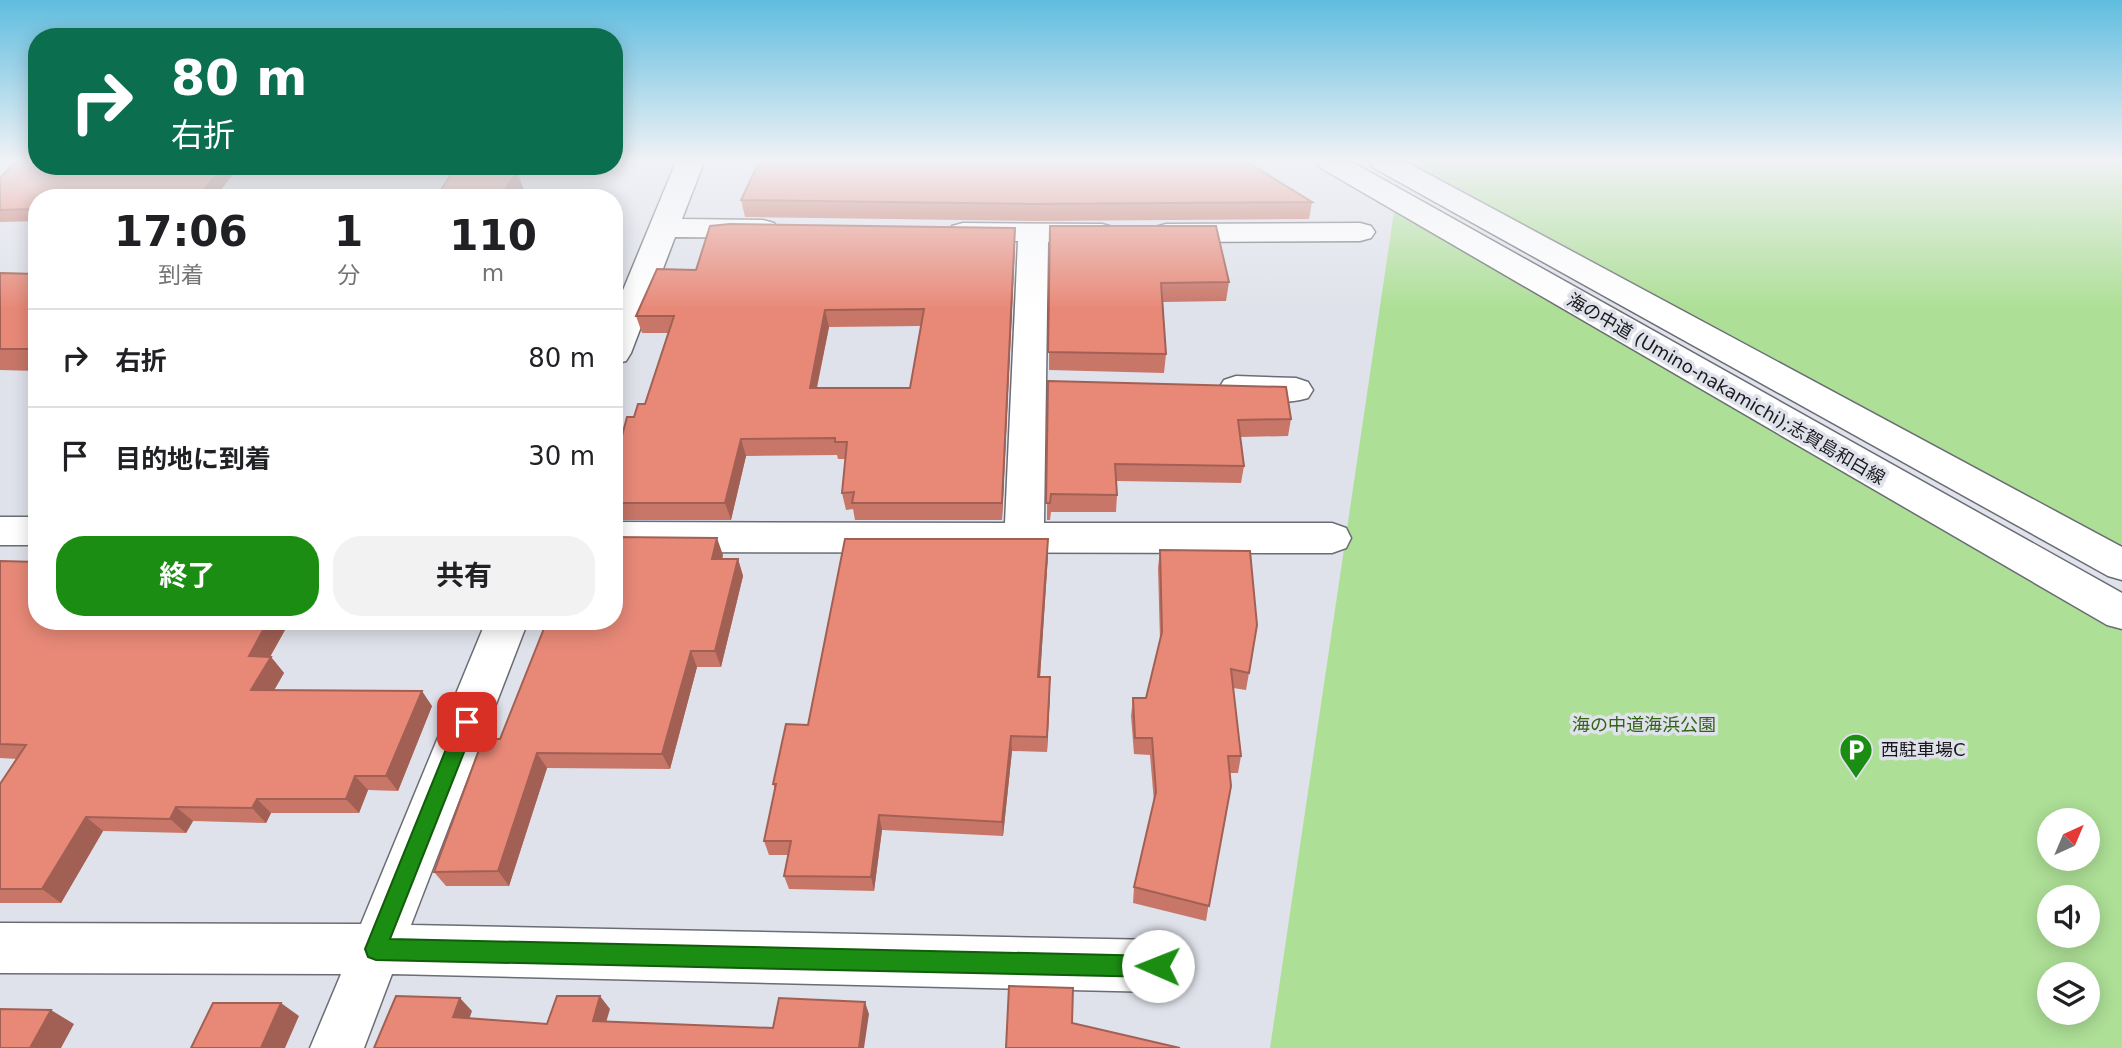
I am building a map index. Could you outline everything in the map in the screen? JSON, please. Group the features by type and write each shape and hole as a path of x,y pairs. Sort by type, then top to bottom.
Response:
{"street":[{"path":"623,330 671,211"},
{"name":"海の中道 (Umino-nakamichi);志賀島和白線","path":"1417,211 2122,613"},
{"name":"海の中道 (Umino-nakamichi);志賀島和白線","path":"1474,211 2122,565"},
{"path":"664,228 787,230"},
{"path":"937,232 1360,232"},
{"path":"1024,538 1041,384 1033,233"},
{"path":"1202,388 1296,390"},
{"path":"0,531 28,531"},
{"path":"623,537 1332,538"},
{"path":"337,1048 503,630"},
{"path":"0,948 376,949 1158,966"}],"green space":[{"path":"1489,211 2122,211 2122,557"},
{"name":"海の中道海浜公園","path":"1394,212 1494,266 2122,627 2122,1048 1270,1048"}],"building":[{"path":"730,224 1015,228 1002,503 852,503 854,492 842,493 847,442 835,442 835,438 741,439 725,503 623,503 623,432 627,417 634,417 638,404 645,404 674,316 636,316 657,269 696,270 710,226","holes":["924,309 910,388 810,388 825,310"]},
{"path":"1050,226 1216,226 1229,282 1161,283 1166,354 1048,352"},
{"path":"0,273 28,274 28,349 0,349"},
{"path":"1048,381 1286,387 1291,419 1238,420 1244,466 1115,464 1117,495 1051,494 1050,503 1046,503"},
{"path":"623,537 717,538 712,559 738,559 715,651 691,651 662,754 537,753 498,871 434,872 483,739 500,739 543,630 623,630"},
{"path":"845,539 1048,539 1038,677 1050,677 1047,737 1011,736 1002,822 879,815 871,877 784,876 791,841 764,841 776,784 773,784 786,724 808,725"},
{"path":"1160,550 1250,551 1257,625 1249,673 1231,669 1241,756 1228,756 1231,786 1209,906 1134,887 1156,792 1152,738 1135,738 1133,698 1146,698 1162,632"},
{"path":"0,561 28,562 28,630 263,630 249,656 271,657 251,690 422,691 386,776 355,776 346,799 257,799 252,808 176,807 170,819 86,817 42,889 0,889 0,784 26,745 0,744"},
{"path":"1009,986 1073,988 1072,1023 1180,1048 1006,1048"},
{"path":"396,996 460,998 453,1017 547,1024 557,996 600,996 593,1021 773,1028 779,998 865,1002 859,1048 374,1048"},
{"path":"213,1003 281,1003 261,1048 191,1048"},
{"path":"0,1009 51,1010 30,1048 0,1048"}],"place":[{"name":"西駐車場C","path":"1856,780"}],"route":[{"path":"467,722 376,949 1158,966"}]}
